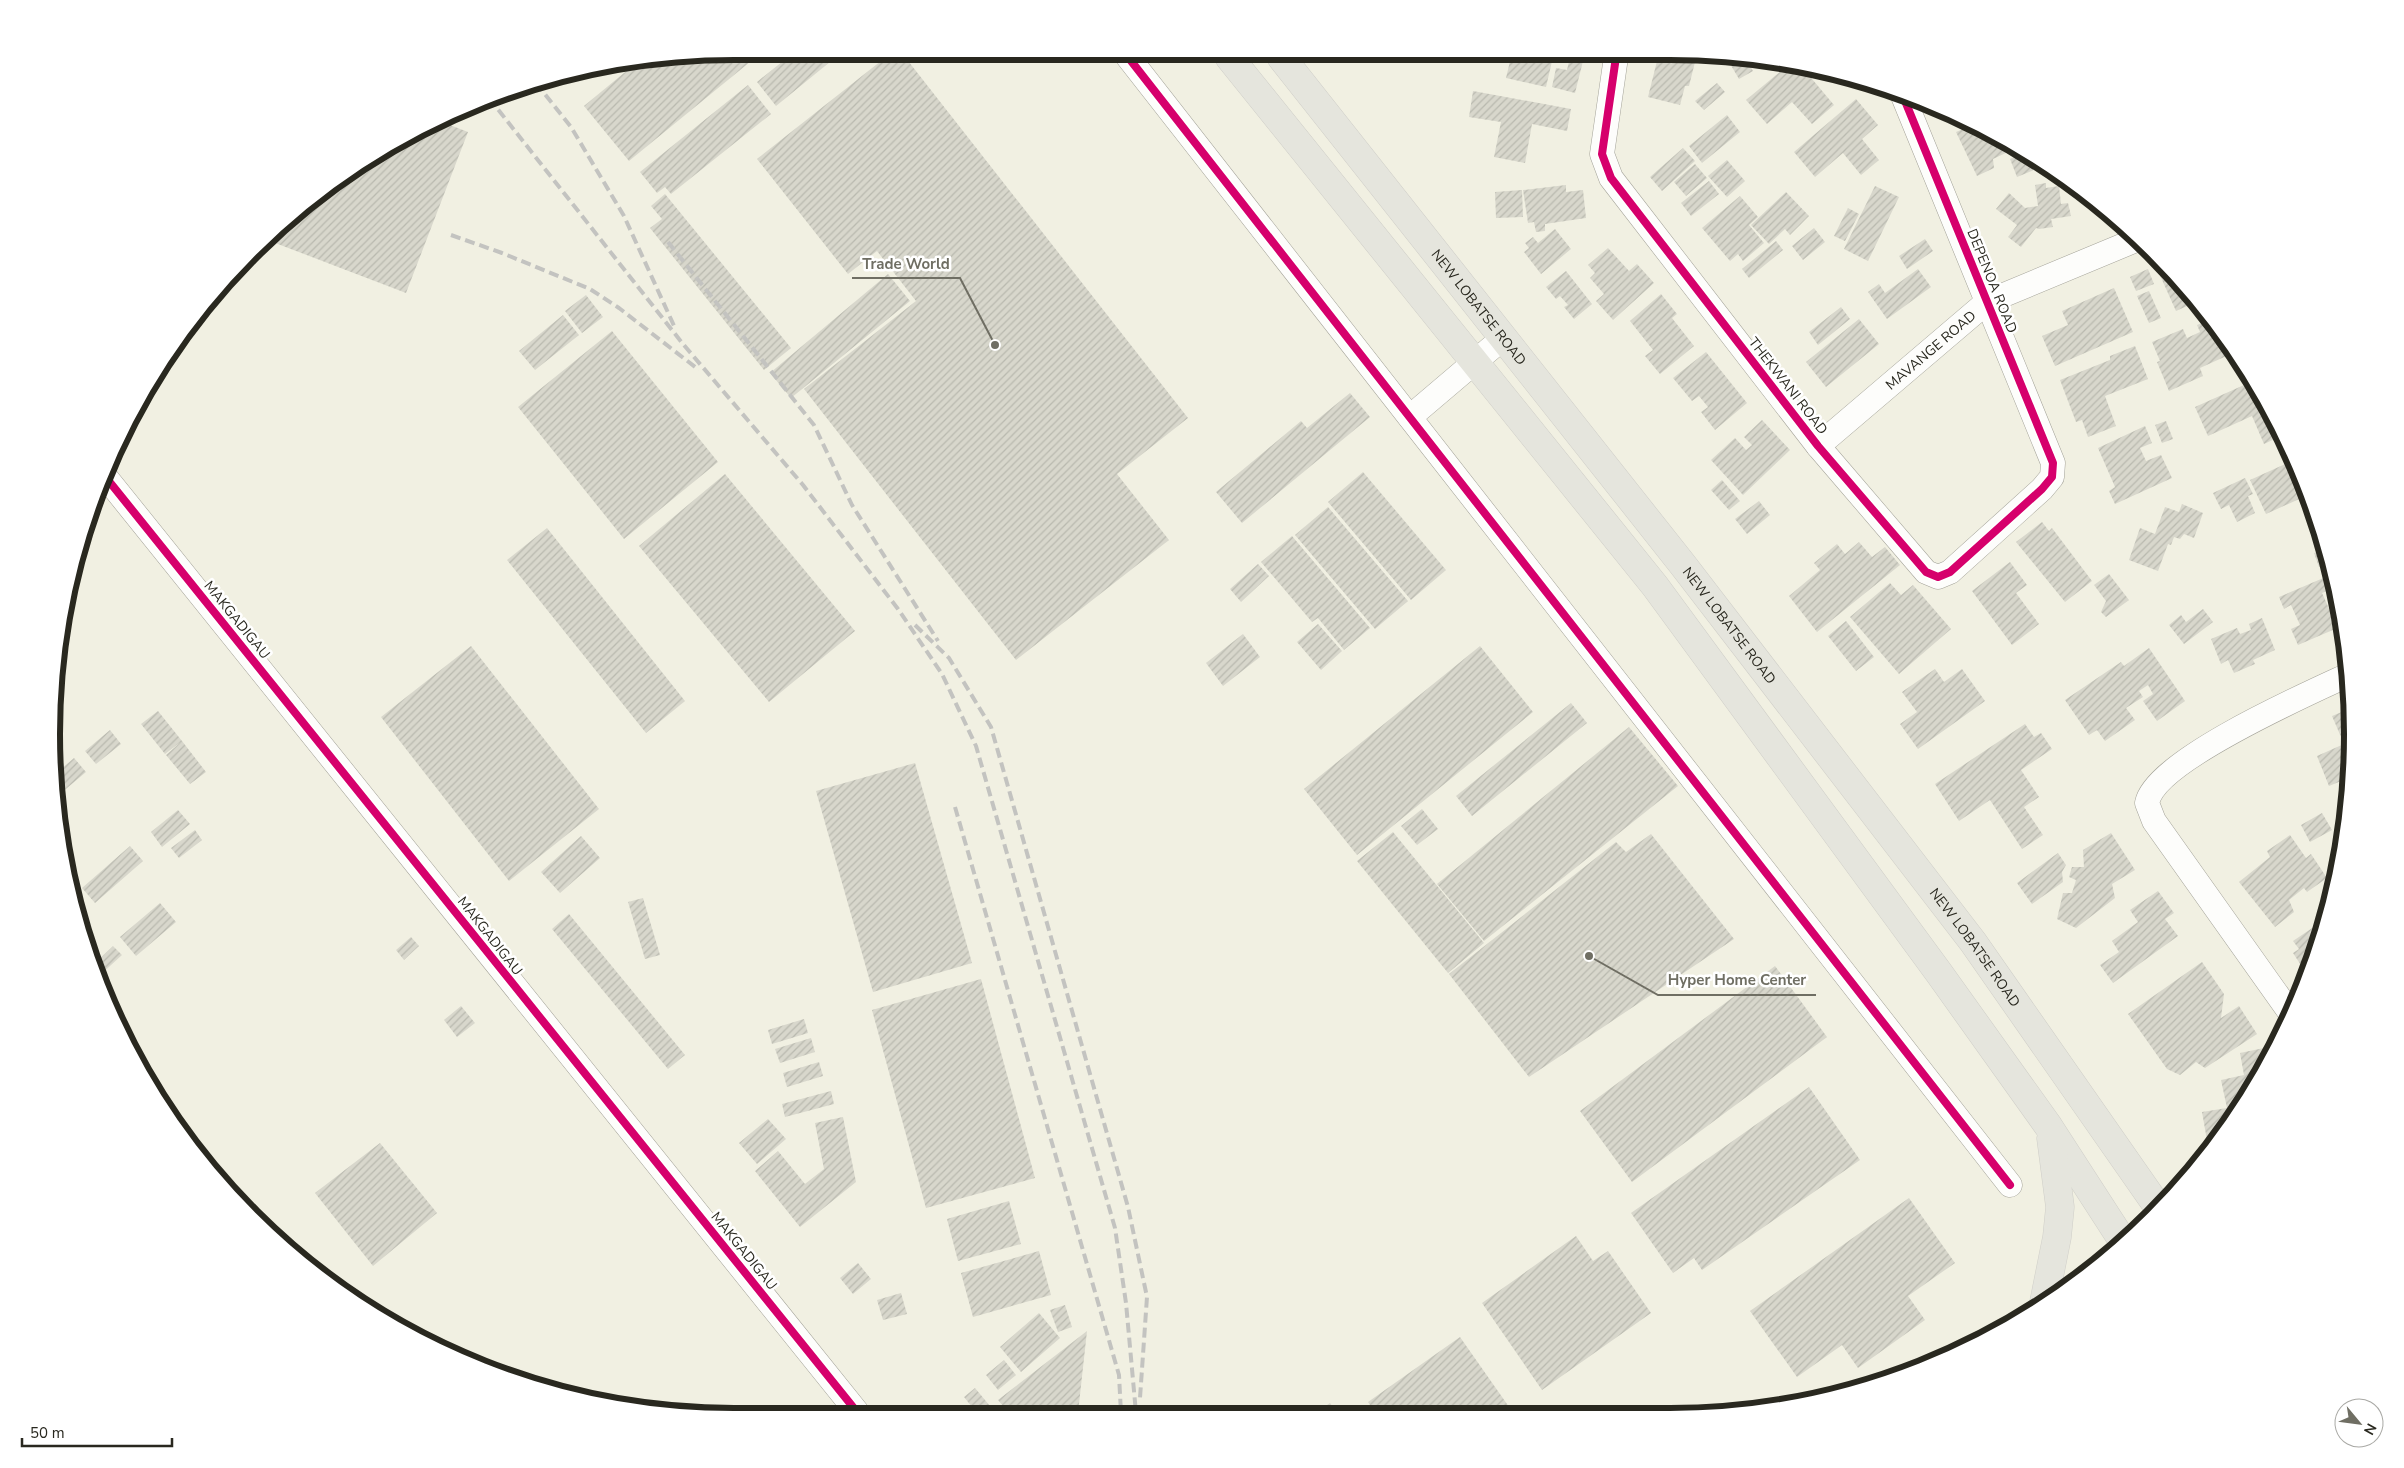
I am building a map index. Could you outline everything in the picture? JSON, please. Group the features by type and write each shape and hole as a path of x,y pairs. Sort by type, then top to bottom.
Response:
{"main road":[{"path":"1231,60 1655,586 2049,1127 2119,1236"},
{"name":"NEW LOBATSE ROAD","path":"1283,60 1684,565 1973,942 2155,1202"},
{"path":"1294,138 1325,112"},
{"path":"2046,1293 2057,1237 2060,1207 2057,1169 2049,1127"}],"street":[{"path":"1130,60 2010,1185"},
{"name":"THEKWANI ROAD","path":"1615,60 1602,137 1602,154 1611,178 1818,446 1926,572 1932,576 1950,572 2042,489 2052,477"},
{"name":"DEPENOA ROAD","path":"1907,103 2053,463 2052,477"},
{"name":"MAVANGE ROAD","path":"1818,446 1987,302 2131,242"},
{"path":"1410,417 1503,338"},
{"name":"MAKGADIGAU","path":"109,481 855,1408"},
{"path":"2286,1007 2154,821 2147,803 2151,790 2190,757 2273,709 2342,678"}],"building":[{"path":"752,60 629,161 584,106 629,69 690,61"},
{"path":"784,60 832,60 776,106 757,82"},
{"path":"882,60 907,60 1188,418 1117,474 1169,540 1016,660 804,389 916,301 877,251 848,274 757,159"},
{"path":"1510,60 1552,60 1546,87 1506,78"},
{"path":"1569,60 1583,60 1575,93 1552,87 1556,68 1567,70"},
{"path":"1657,60 1695,62 1689,86 1685,86 1680,105 1648,97"},
{"path":"1729,63 1750,65 1753,71 1739,79"},
{"path":"1782,70 1808,75 1834,105 1812,124 1792,102 1767,124 1746,100"},
{"path":"1717,83 1725,92 1704,110 1695,101"},
{"path":"748,85 771,114 671,194 665,187 657,193 640,172"},
{"path":"1473,91 1571,109 1567,131 1532,124 1525,163 1494,157 1501,122 1469,117"},
{"path":"1856,99 1878,125 1862,139 1879,160 1861,175 1843,153 1815,177 1794,152"},
{"path":"1727,115 1740,132 1702,163 1689,146"},
{"path":"448,124 468,132 406,293 273,242 324,199 360,174 397,150"},
{"path":"1965,128 2009,151 1993,159 1994,168 1977,176 1956,132"},
{"path":"1683,148 1695,161 1662,191 1650,177"},
{"path":"2016,156 2033,167 2034,170 2017,177 2010,159"},
{"path":"1727,160 1745,181 1727,197 1708,176"},
{"path":"1695,164 1707,178 1686,196 1674,182"},
{"path":"1709,181 1719,194 1691,216 1681,203"},
{"path":"2046,183 2046,188 2059,186 2061,204 2068,203 2071,216 2051,219 2053,227 2036,228 2021,247 2008,237 2017,225 1996,209 2009,193 2025,208 2038,206 2035,185"},
{"path":"1566,185 1566,192 1583,190 1586,218 1545,224 1545,231 1536,232 1534,222 1528,223 1523,190"},
{"path":"1875,186 1899,197 1868,261 1844,249"},
{"path":"1522,190 1523,217 1496,218 1495,192"},
{"path":"1786,192 1809,216 1790,235 1785,229 1769,244 1751,225"},
{"path":"665,194 791,348 764,370 650,228 662,219 651,206"},
{"path":"1740,196 1758,217 1749,225 1764,243 1743,261 1738,254 1730,261 1702,228"},
{"path":"1848,208 1859,214 1845,241 1834,236"},
{"path":"1814,228 1825,242 1803,260 1792,246"},
{"path":"1555,229 1571,249 1541,274 1524,252 1529,248 1525,243 1533,237 1538,243"},
{"path":"1925,239 1933,251 1907,269 1899,256"},
{"path":"1776,241 1783,250 1749,278 1742,269"},
{"path":"1608,248 1629,271 1637,264 1654,283 1613,320 1596,301 1604,294 1590,278 1595,273 1588,265"},
{"path":"2156,267 2189,305 2176,311"},
{"path":"1918,269 1931,287 1887,319 1868,292 1879,284 1885,293"},
{"path":"2148,269 2154,284 2136,291 2130,277"},
{"path":"1566,271 1592,304 1574,319 1564,307 1568,305 1560,296 1556,299 1546,287"},
{"path":"888,274 910,301 791,398 770,373"},
{"path":"2114,288 2133,332 2055,366 2042,336 2068,325 2062,311"},
{"path":"2149,291 2161,318 2149,323 2137,296"},
{"path":"1661,294 1677,314 1672,318 1694,346 1660,374 1645,356 1653,350 1630,321"},
{"path":"586,295 603,317 582,333 565,311"},
{"path":"1841,307 1850,319 1818,345 1809,332"},
{"path":"563,315 579,335 535,370 519,351"},
{"path":"1859,319 1879,344 1826,387 1806,362"},
{"path":"2204,322 2227,356 2200,368 2203,376 2169,391 2157,362 2160,361 2152,342 2183,329 2187,338 2200,332 2197,325"},
{"path":"612,331 718,462 624,539 518,407"},
{"path":"2135,346 2148,379 2105,396 2116,426 2088,437 2082,420 2076,422 2060,380 2110,360 2110,356"},
{"path":"1706,352 1747,403 1715,430 1701,412 1708,407 1699,396 1692,401 1673,378"},
{"path":"2246,384 2275,439 2264,444 2252,416 2208,436 2195,407"},
{"path":"1350,393 1370,417 1242,523 1216,492 1301,421 1307,428"},
{"path":"1762,420 1790,450 1743,495 1711,460 1735,438 1746,450 1752,445 1744,437"},
{"path":"2166,421 2173,439 2162,443 2155,425"},
{"path":"2145,426 2152,443 2140,448 2146,461 2161,455 2172,478 2115,504 2109,491 2115,487 2098,448"},
{"path":"2287,463 2301,498 2266,514 2250,480"},
{"path":"1363,472 1446,570 1411,600 1328,502"},
{"path":"725,474 855,631 769,702 639,546"},
{"path":"2245,478 2253,494 2248,496 2255,513 2237,522 2229,505 2221,509 2213,493"},
{"path":"1722,480 1740,501 1729,510 1711,490"},
{"path":"1759,501 1770,515 1747,534 1735,519"},
{"path":"2182,504 2203,513 2194,538 2184,534 2180,539 2174,537 2171,545 2168,544 2158,571 2129,560 2140,528 2155,534 2165,507 2179,512"},
{"path":"1328,507 1408,601 1375,629 1295,535"},
{"path":"2042,522 2049,531 2052,528 2092,581 2065,602 2016,542"},
{"path":"547,528 685,701 646,733 507,560"},
{"path":"1292,536 1370,628 1344,650 1318,618 1312,622 1261,562"},
{"path":"1859,542 1872,557 1885,547 1900,565 1817,632 1789,596 1820,570 1814,563 1837,544 1845,554"},
{"path":"2318,551 2322,566 2319,567 2314,553"},
{"path":"2010,562 2027,585 2016,593 2039,624 2012,645 1972,591"},
{"path":"1258,564 1269,576 1241,602 1230,589"},
{"path":"2109,574 2129,600 2106,617 2101,612 2106,601 2094,585"},
{"path":"2325,577 2328,590 2322,593 2331,613 2333,612 2335,629 2298,645 2291,629 2300,625 2291,605 2284,609 2279,597"},
{"path":"1890,583 1901,595 1913,585 1951,629 1899,674 1850,617"},
{"path":"2203,609 2213,622 2184,644 2169,625 2181,615 2186,622"},
{"path":"2262,618 2275,650 2253,660 2255,664 2234,673 2228,660 2221,664 2211,639 2237,628 2240,634 2251,630 2249,624"},
{"path":"1846,621 1874,657 1856,671 1828,636"},
{"path":"1318,624 1342,651 1321,670 1297,642"},
{"path":"1243,634 1260,657 1223,686 1206,663"},
{"path":"471,646 599,809 509,881 381,717"},
{"path":"1480,646 1533,712 1357,855 1304,789"},
{"path":"2149,648 2185,701 2157,721 2143,701 2153,694 2148,685 2139,691 2143,697 2126,708 2135,720 2105,741 2097,730 2089,735 2065,700 2121,662 2124,666"},
{"path":"1935,669 1944,682 1962,669 1985,701 1918,749 1900,724 1917,712 1902,692"},
{"path":"1571,703 1587,723 1472,816 1456,796"},
{"path":"158,711 182,741 165,754 141,724"},
{"path":"2343,711 2344,743 2332,716"},
{"path":"2025,724 2034,737 2041,733 2052,749 2021,770 2039,797 2024,807 2043,835 2022,849 1990,800 1959,821 1935,784"},
{"path":"1629,727 1678,786 1484,941 1437,884"},
{"path":"110,730 121,744 96,764 85,751"},
{"path":"182,741 206,772 190,784 166,755"},
{"path":"2344,744 2343,780 2329,786 2317,756"},
{"path":"74,758 86,772 63,792 61,769"},
{"path":"915,763 972,963 873,992 816,791"},
{"path":"1422,809 1438,829 1417,845 1401,826"},
{"path":"178,810 190,824 162,847 151,832"},
{"path":"2322,813 2332,830 2310,842 2301,825"},
{"path":"195,830 202,840 179,858 171,848"},
{"path":"1393,832 1484,943 1448,973 1357,861"},
{"path":"2111,833 2135,870 2112,884 2115,898 2076,928 2057,919 2063,893 2072,893 2076,880 2069,877 2072,867 2084,867 2083,850"},
{"path":"1651,834 1734,939 1529,1077 1449,974 1616,842 1626,852"},
{"path":"2290,835 2306,858 2311,854 2327,878 2307,892 2304,888 2289,900 2294,912 2275,927 2239,882 2270,857 2267,851"},
{"path":"581,836 600,858 560,893 541,872"},
{"path":"130,846 143,861 95,903 82,888"},
{"path":"2058,853 2066,865 2062,872 2063,882 2032,904 2017,883"},
{"path":"2158,891 2174,913 2165,919 2178,936 2113,983 2100,965 2119,952 2112,941 2138,922 2130,910"},
{"path":"643,898 660,955 645,959 628,902"},
{"path":"160,903 176,922 136,956 120,937"},
{"path":"569,914 685,1055 668,1069 552,929"},
{"path":"2316,926 2302,967 2293,953 2299,949 2293,941"},
{"path":"411,937 419,946 404,960 396,950"},
{"path":"113,946 122,955 104,972 99,959"},
{"path":"2202,962 2224,994 2221,1018 2239,1006 2257,1034 2205,1068 2196,1062 2180,1075 2167,1069 2128,1014"},
{"path":"1775,966 1827,1037 1632,1182 1580,1111"},
{"path":"981,979 1035,1178 926,1208 872,1010"},
{"path":"461,1006 475,1023 457,1037 444,1020"},
{"path":"804,1019 808,1033 772,1044 768,1030"},
{"path":"811,1038 815,1052 780,1063 775,1049"},
{"path":"2264,1048 2265,1050 2254,1071 2207,1141 2202,1112 2227,1108 2221,1080 2244,1075 2240,1053"},
{"path":"819,1062 823,1076 787,1087 783,1073"},
{"path":"1809,1087 1860,1160 1702,1270 1694,1258 1673,1273 1631,1213"},
{"path":"831,1091 834,1104 785,1117 782,1104"},
{"path":"843,1117 856,1182 800,1227 755,1171 778,1151 805,1184 824,1169 815,1123"},
{"path":"768,1119 786,1139 757,1164 739,1143"},
{"path":"380,1143 437,1213 373,1266 315,1193"},
{"path":"1909,1198 1955,1263 1908,1296 1925,1320 1858,1368 1842,1345 1797,1377 1750,1311"},
{"path":"1009,1201 1021,1244 958,1261 947,1219"},
{"path":"1576,1236 1593,1261 1608,1251 1651,1313 1542,1390 1482,1303"},
{"path":"1039,1251 1051,1295 973,1317 961,1273"},
{"path":"858,1263 871,1279 853,1294 840,1278"},
{"path":"901,1293 907,1314 883,1320 877,1300"},
{"path":"1065,1305 1072,1327 1058,1332 1050,1310"},
{"path":"1039,1313 1060,1338 1021,1372 1000,1347"},
{"path":"1087,1331 1079,1408 1005,1408 998,1400"},
{"path":"1460,1337 1510,1408 1372,1408 1368,1402"},
{"path":"1004,1360 1016,1375 998,1390 986,1375"},
{"path":"975,1388 992,1408 973,1408 964,1397"},
{"path":"1330,1403 1334,1408 1323,1408"}],"railway":[{"path":"541,89 571,127 624,216 675,328"},
{"path":"494,104 683,344 803,485 898,609 942,674 976,746 1115,1228 1126,1303 1136,1408"},
{"path":"451,235 502,253 590,289 619,308 699,370"},
{"path":"668,242 814,425 852,505 938,641"},
{"path":"915,625 949,658 991,727 1128,1207 1147,1297 1140,1398"},
{"path":"955,807 1119,1375 1121,1408"}],"cycle path":[{"path":"1130,60 2010,1185"},
{"path":"1616,60 1602,154 1611,178 1818,446 1926,572 1938,577 1950,572 2042,489 2052,477 2053,463 1906,103"},
{"path":"109,481 854,1408"}],"place":[{"name":"Trade World","path":"995,345"},
{"name":"Hyper Home Center","path":"1589,956"}]}
